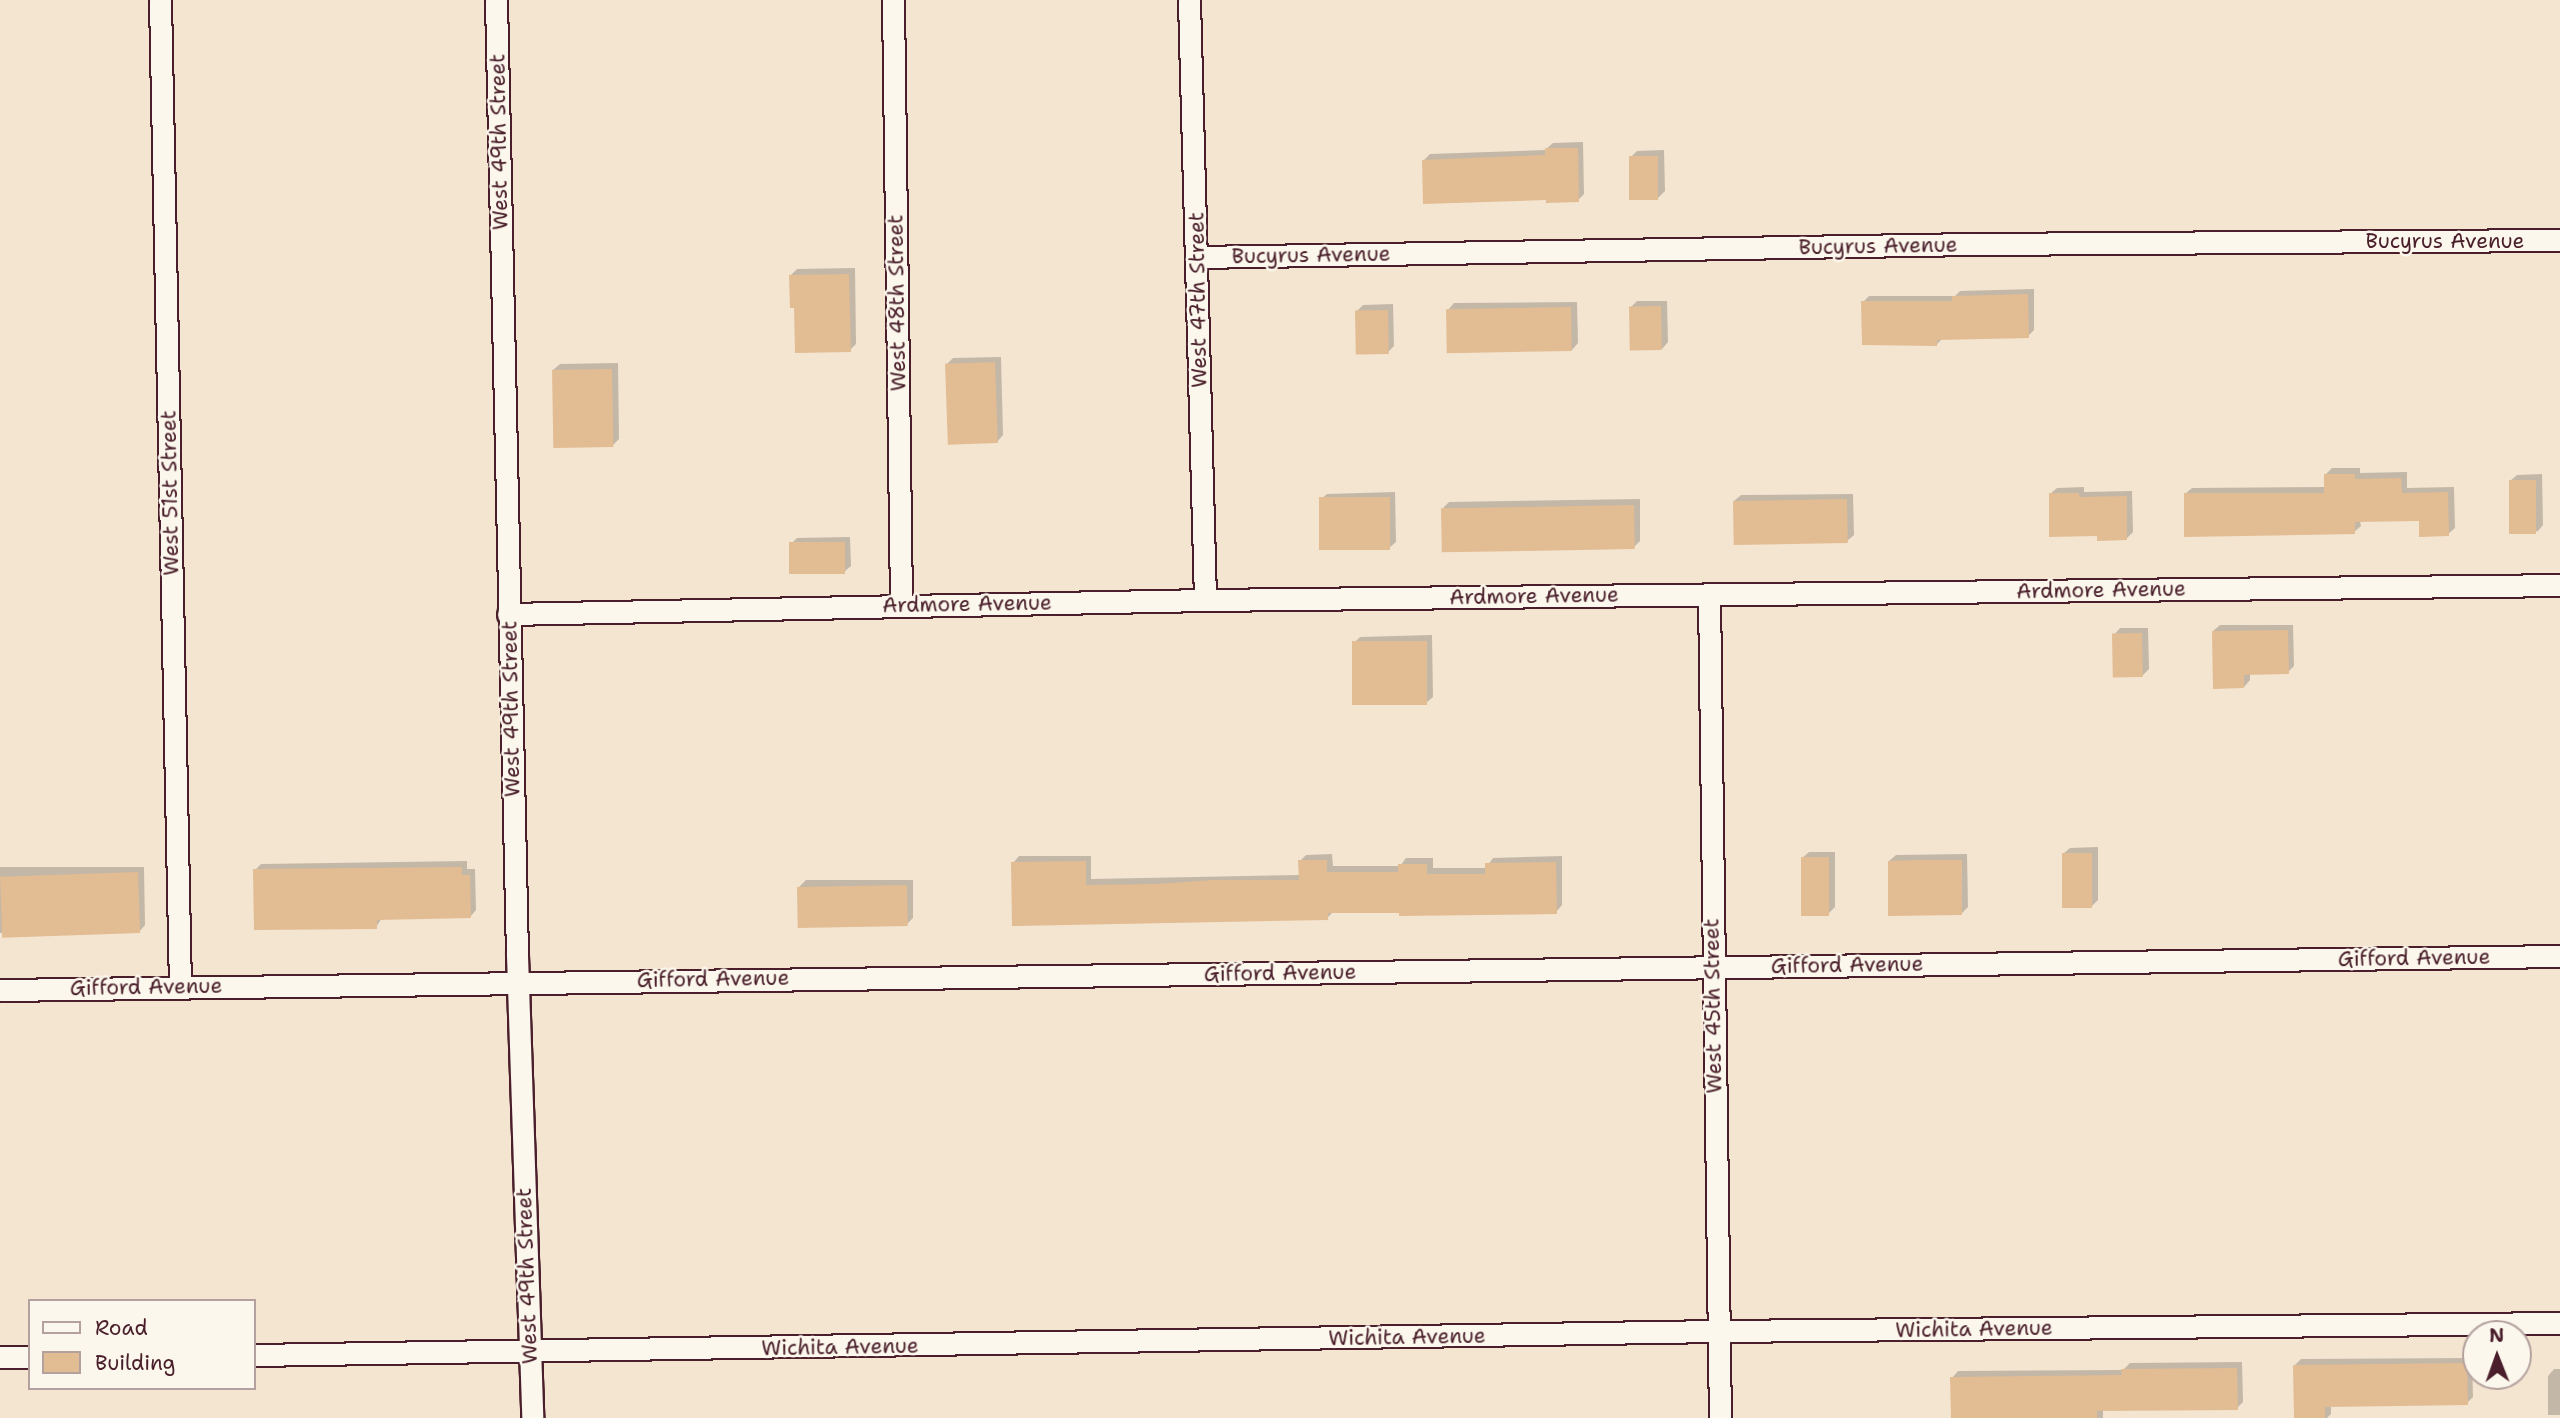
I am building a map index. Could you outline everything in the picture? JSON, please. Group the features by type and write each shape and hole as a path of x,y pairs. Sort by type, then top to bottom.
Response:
{"street":[{"name":"West 51st Street","path":"160,0 180,986"},
{"name":"West 49th Street","path":"496,0 517,982 532,1418"},
{"name":"West 48th Street","path":"893,0 901,606"},
{"name":"West 47th Street","path":"1189,0 1205,600"},
{"name":"Bucyrus Avenue","path":"1197,257 1990,244 2560,240"},
{"name":"Ardmore Avenue","path":"508,614 1205,600 2560,585"},
{"name":"West 45th Street","path":"1709,594 1720,1418"},
{"name":"Gifford Avenue","path":"0,990 2560,956"},
{"name":"Wichita Avenue","path":"256,1354 530,1352 1718,1331 2560,1323"},
{"path":"0,1357 28,1357"}],"building":[{"path":"1545,148 1578,148 1579,202 1546,203 1546,200 1423,204 1422,160 1545,155"},
{"path":"1629,156 1658,156 1658,200 1629,200"},
{"path":"849,274 851,352 795,353 794,308 790,308 789,275"},
{"path":"2028,294 2029,338 1937,340 1937,346 1862,345 1861,301 1952,301 1952,296"},
{"path":"1661,306 1662,350 1630,351 1629,307"},
{"path":"1571,307 1572,351 1447,353 1446,309"},
{"path":"1388,310 1389,354 1356,355 1355,311"},
{"path":"995,362 998,443 948,445 945,364"},
{"path":"612,369 613,447 553,448 552,370"},
{"path":"2324,474 2355,474 2355,479 2401,478 2402,493 2448,492 2449,536 2419,537 2419,521 2355,522 2355,534 2184,537 2184,493 2324,493"},
{"path":"2509,480 2536,480 2536,534 2509,534"},
{"path":"2049,493 2079,493 2079,497 2127,496 2127,540 2097,541 2097,536 2049,537"},
{"path":"1319,497 1390,497 1390,550 1319,550"},
{"path":"1847,499 1848,543 1734,545 1733,501"},
{"path":"1634,505 1635,549 1442,552 1441,508"},
{"path":"789,542 845,542 845,574 789,574"},
{"path":"2288,630 2289,674 2244,675 2244,688 2213,689 2212,631"},
{"path":"2142,633 2143,677 2113,678 2112,634"},
{"path":"1352,641 1427,641 1427,705 1352,705"},
{"path":"2062,853 2092,853 2092,908 2062,908"},
{"path":"1801,857 1829,857 1829,916 1801,916"},
{"path":"1298,860 1327,860 1327,872 1398,872 1398,864 1427,864 1427,874 1485,874 1485,863 1556,862 1557,914 1399,916 1399,913 1328,913 1328,920 1012,926 1011,862 1086,861 1086,885 1299,880"},
{"path":"1962,860 1962,915 1888,916 1888,861"},
{"path":"462,867 462,875 470,875 471,918 377,920 377,929 254,930 253,869"},
{"path":"138,872 140,933 2,938 0,877"},
{"path":"907,885 908,926 798,928 797,887"},
{"path":"2462,1363 2462,1390 2468,1390 2468,1405 2325,1407 2325,1418 2294,1418 2293,1365"},
{"path":"2237,1368 2238,1410 2097,1411 2097,1418 1951,1418 1950,1377 2122,1375 2121,1369"}]}
